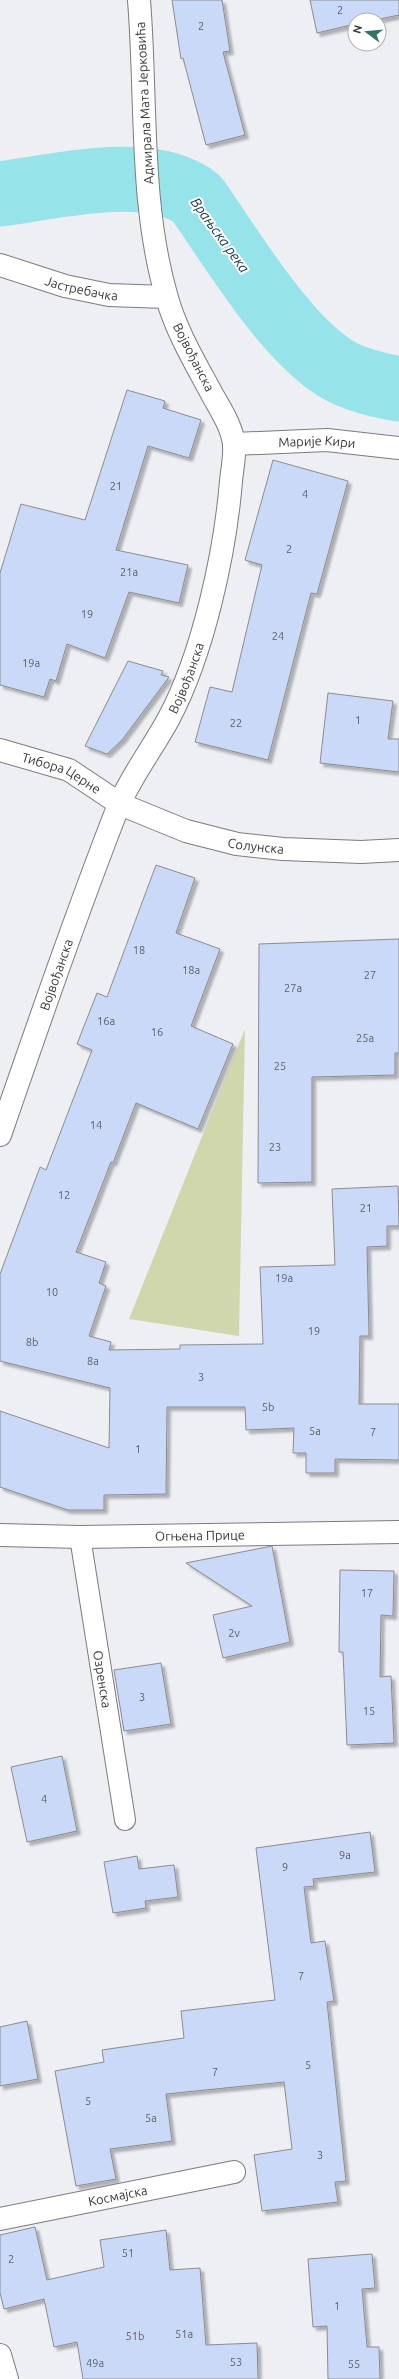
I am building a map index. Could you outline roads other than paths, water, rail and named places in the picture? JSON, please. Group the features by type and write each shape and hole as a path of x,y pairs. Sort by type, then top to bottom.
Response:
{"street":[{"name":"Адмирала Мата Јерковића","path":"139,0 146,157 150,207"},
{"name":"Војвођанска","path":"0,1135 67,945 120,804 170,716 196,656 225,534 234,444 224,416 179,332 166,297 150,207"},
{"name":"Јастребачка","path":"0,265 65,286 102,293 166,297"},
{"name":"Марије Кири","path":"234,444 327,440 399,448"},
{"name":"Тибора Церне","path":"0,750 69,770 120,804"},
{"name":"Солунска","path":"120,804 186,832 237,844 283,849 361,852 399,850"},
{"name":"Огњена Прице","path":"0,1535 80,1537 399,1532"},
{"name":"Космајска","path":"0,2219 234,2172"},
{"path":"0,2355 7,2379"}],"lane":[{"name":"Озренска","path":"80,1537 125,1820"}],"waterway":[{"name":"Врањска река","path":"0,194 74,183 129,179 155,182 178,188 197,199 260,290 297,335 316,353 335,368 350,376 375,384 399,389"}]}
